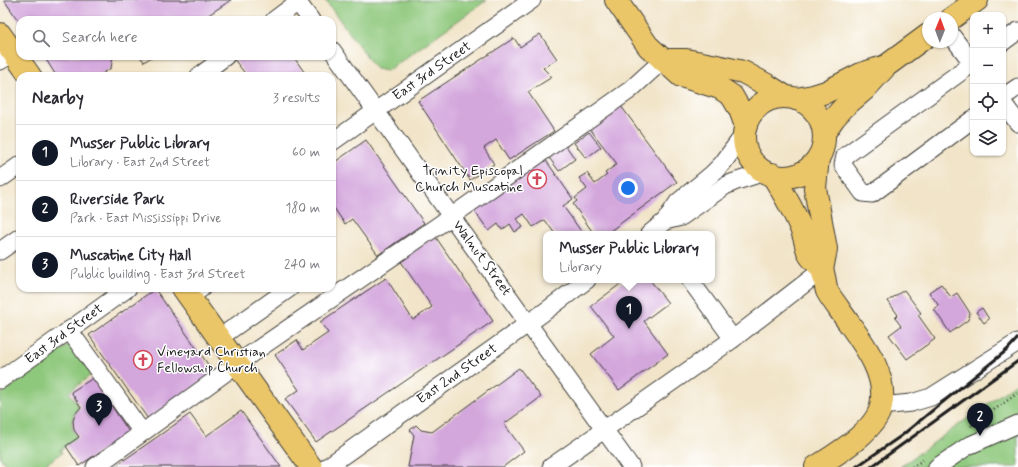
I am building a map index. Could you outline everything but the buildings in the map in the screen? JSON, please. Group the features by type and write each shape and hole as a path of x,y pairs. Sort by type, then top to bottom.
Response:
{"main road":[{"path":"616,0 648,46 663,60 681,76 720,88 732,96 740,110 745,130 745,144 749,155 756,165 769,173 780,176 790,176 801,173 811,167 818,158 823,146 824,133 821,121 815,111 806,104 791,98 743,72 712,64 686,60 663,60"},
{"path":"958,14 977,0"},
{"path":"0,34 7,57 25,72"},
{"path":"824,133 834,118 865,89 886,66 922,39"},
{"path":"745,130 750,117 757,108 765,102 775,98 813,96 826,92 861,74 886,66"},
{"path":"818,158 815,188 826,249 822,270"},
{"path":"769,173 794,212 809,254 822,270 828,292 875,363 883,391 881,406 878,415 872,424 843,449 816,467"},
{"path":"193,292 219,338 311,467"}],"street":[{"name":"East 3rd Street","path":"336,139 532,0"},
{"path":"279,16 297,1 308,16"},
{"path":"1006,40 1018,31"},
{"path":"958,44 970,59"},
{"name":"Walnut Street","path":"336,56 632,467"},
{"path":"204,72 221,60"},
{"path":"95,467 237,364 452,216 630,90 663,60"},
{"path":"970,65 845,156 843,165 863,193 872,194 972,120"},
{"path":"1006,95 1018,87"},
{"path":"1006,107 1018,123"},
{"path":"656,230 678,202 722,164 745,130"},
{"path":"0,179 16,168"},
{"path":"656,230 681,217 725,186 734,182 769,173"},
{"path":"0,251 16,240"},
{"path":"551,467 733,339 822,270"},
{"name":"East 2nd Street","path":"327,467 583,283"},
{"path":"692,283 733,339"},
{"name":"East 3rd Street","path":"0,380 122,292"},
{"path":"219,338 284,292"},
{"path":"69,330 142,432"},
{"path":"881,406 911,404 931,397 1018,342"},
{"path":"936,467 968,446 1018,424"}],"green space":[{"path":"325,0 487,0 387,71 376,69"},
{"path":"72,342 95,372 69,392 79,407 72,422 74,433 77,437 60,450 62,453 41,467 7,467 0,457 0,395"},
{"path":"1018,382 1018,467 900,467"}],"railway":[{"path":"856,467 901,436 1007,350 1018,338"},
{"path":"871,467 1018,361"}],"place":[{"name":"Trinity Episcopal Church Muscatine","path":"537,179"},
{"name":"Musser Public Library","path":"629,329"},
{"name":"Vineyard Christian Fellowship Church","path":"143,360"},
{"name":"Muscatine City Hall","path":"99,426"},
{"name":"Riverside Park","path":"980,436"}]}
